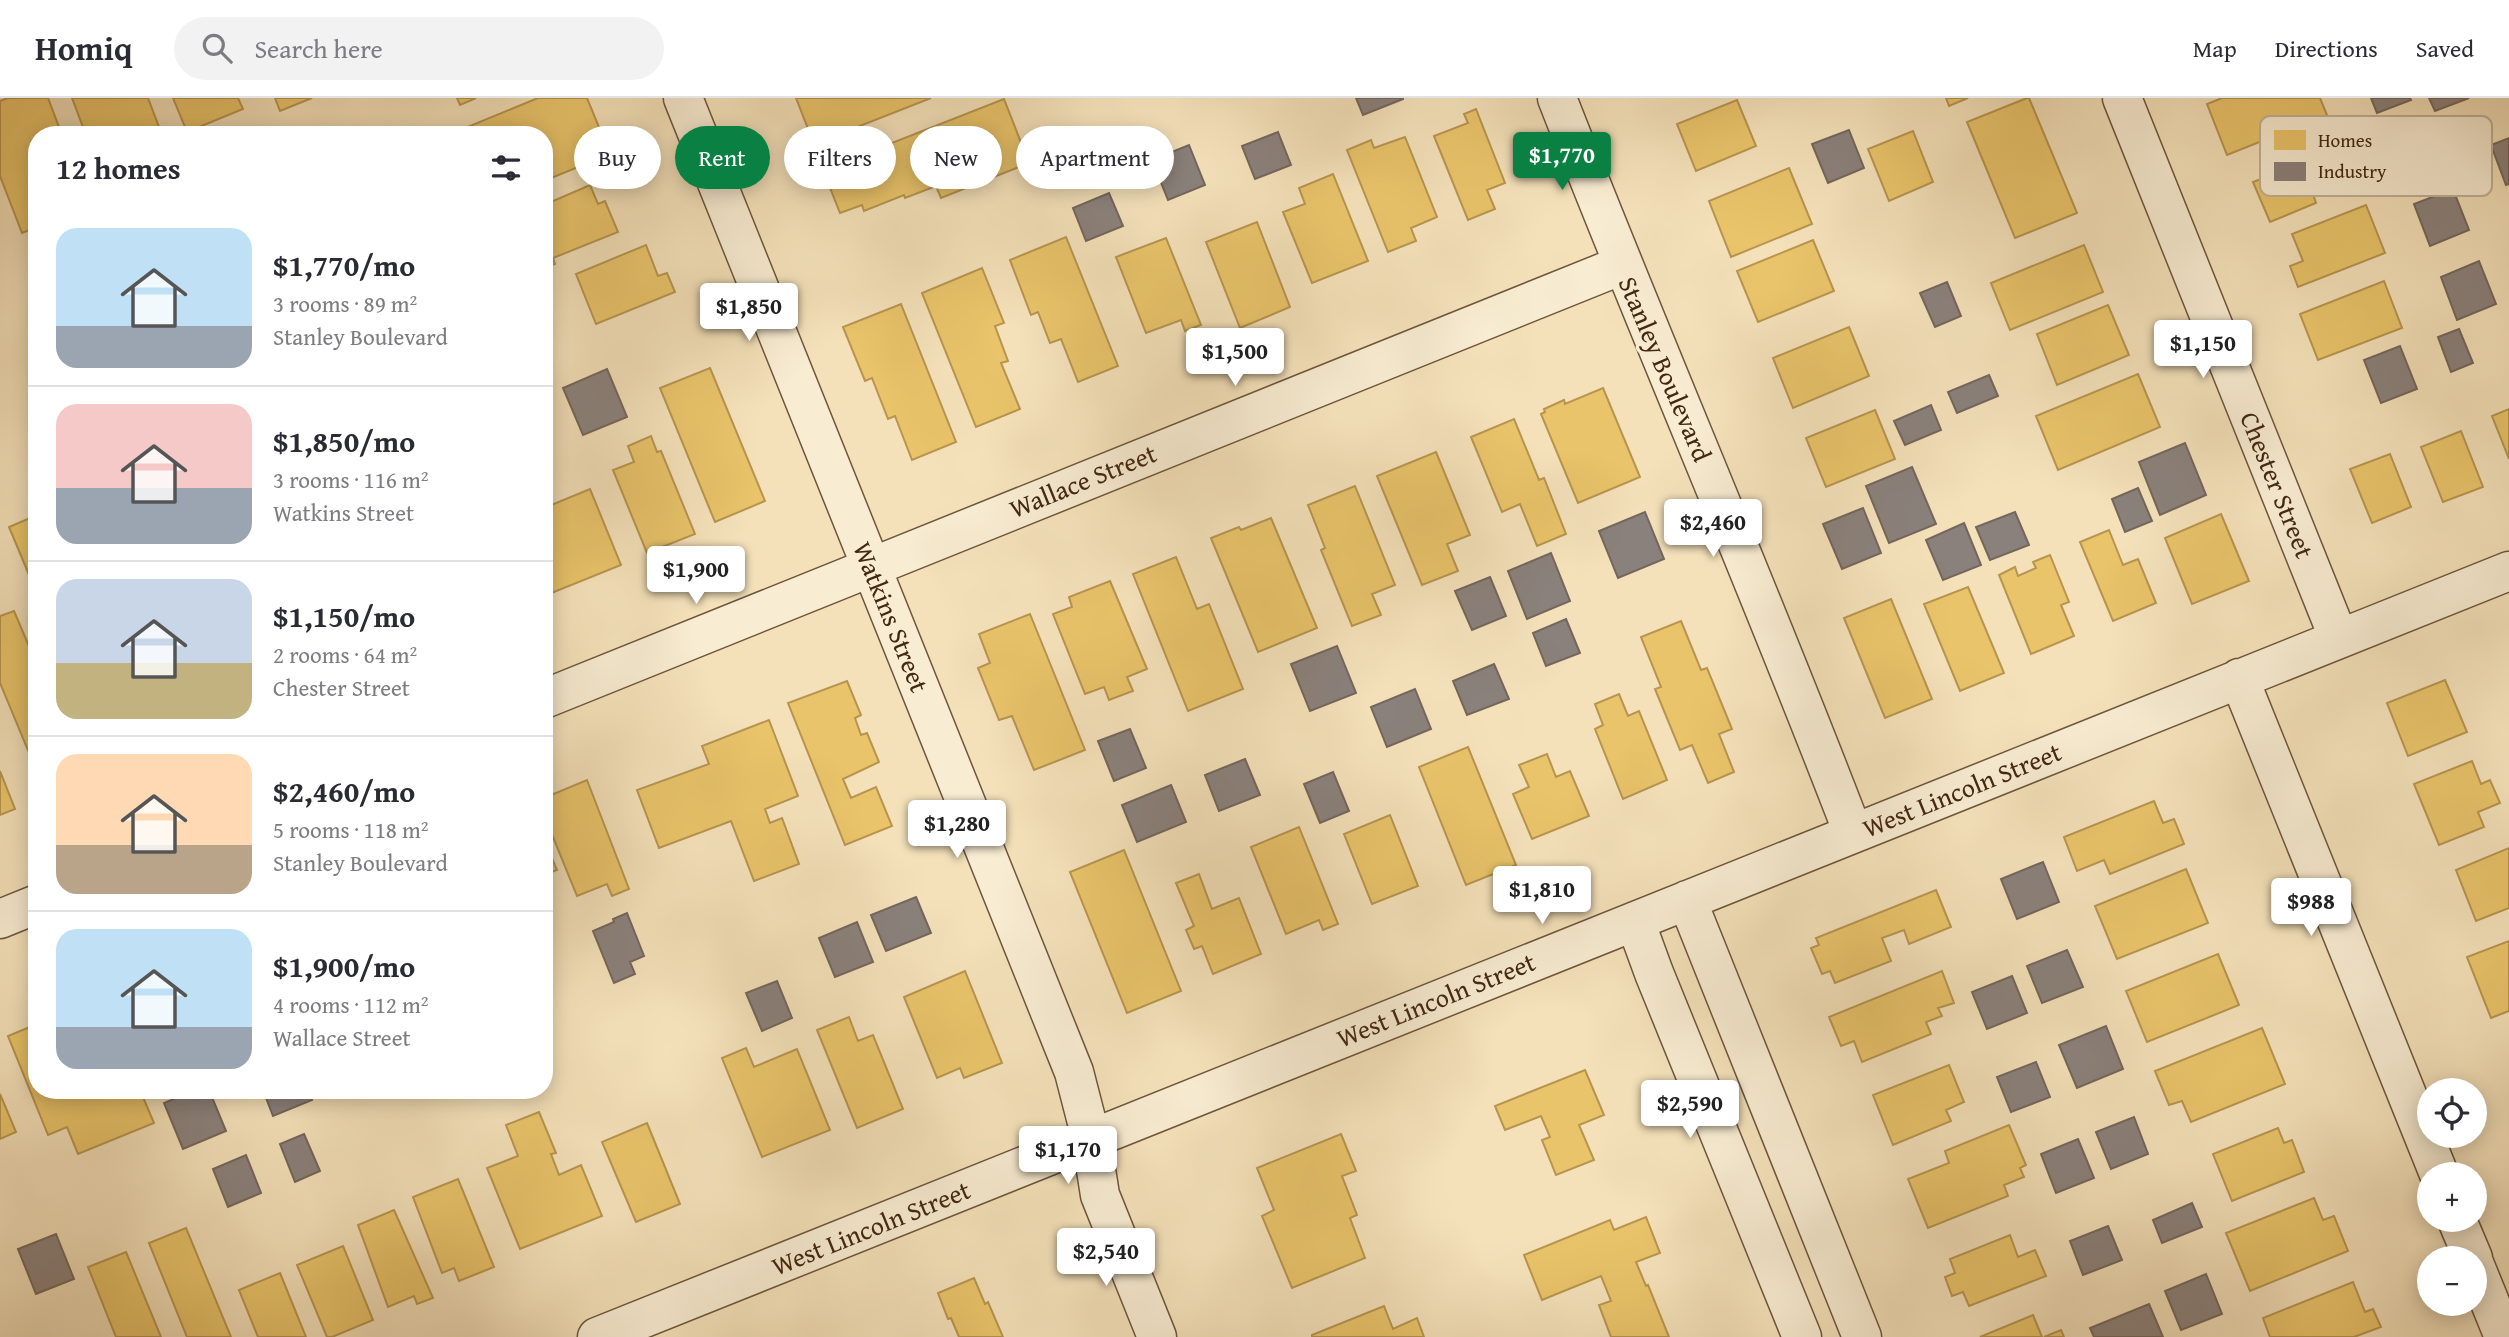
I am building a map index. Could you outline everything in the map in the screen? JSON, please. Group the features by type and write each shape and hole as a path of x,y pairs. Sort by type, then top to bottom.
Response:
{"street":[{"name":"Watkins Street","path":"683,98 1074,1072 1091,1138 1100,1195 1157,1337"},
{"name":"Stanley Boulevard","path":"1557,98 1622,265 1750,571 1853,834"},
{"name":"Chester Street","path":"2122,98 2339,639"},
{"name":"Wallace Street","path":"553,695 1622,265"},
{"name":"West Lincoln Street","path":"597,1337 2509,571"},
{"path":"2239,678 2434,1162"},
{"path":"1687,900 1862,1337"},
{"path":"0,919 28,908"},
{"path":"1635,921 1802,1337"},
{"path":"2487,1293 2504,1337"}],"building: Homes":[{"path":"8,98 48,98 59,126 28,126 28,231 22,233 0,176 0,101"},
{"path":"72,98 148,98 159,126 83,126"},
{"path":"173,98 238,98 243,109 202,126 185,126"},
{"path":"275,98 312,98 280,111"},
{"path":"457,98 476,98 460,105"},
{"path":"538,98 587,98 598,126 574,126 574,169 553,177 553,126 470,126"},
{"path":"796,98 931,98 860,126 807,126"},
{"path":"1946,98 1968,98 1949,106"},
{"path":"2027,98 2077,213 2015,238 1967,122"},
{"path":"2222,98 2320,98 2327,115 2260,116 2260,142 2227,155 2207,104"},
{"path":"1004,99 1016,130 1016,168 1002,174 1002,126 935,126"},
{"path":"1737,100 1756,146 1696,171 1677,124"},
{"path":"1476,109 1505,183 1487,190 1495,209 1468,220 1434,136 1468,123 1464,114"},
{"path":"1913,131 1933,182 1889,201 1868,149"},
{"path":"910,136 910,189 928,189 905,198 904,195 864,211 862,205 840,213 831,189 896,189 896,141"},
{"path":"1405,137 1437,217 1411,228 1416,241 1388,252 1347,150 1371,140 1374,148"},
{"path":"1789,168 1812,224 1731,257 1709,201"},
{"path":"1333,174 1368,261 1312,283 1283,212 1305,204 1299,188"},
{"path":"2260,179 2260,196 2314,196 2316,203 2270,222 2253,182"},
{"path":"581,189 592,189 598,204 605,201 618,232 553,258 553,201"},
{"path":"937,189 964,189 941,198"},
{"path":"2366,205 2385,253 2298,287 2290,266 2303,261 2292,234"},
{"path":"1257,222 1290,307 1240,328 1206,242"},
{"path":"1066,237 1118,366 1078,382 1061,339 1050,343 1038,312 1031,315 1010,260"},
{"path":"1166,238 1201,325 1185,331 1181,320 1146,333 1116,257"},
{"path":"1813,240 1834,291 1758,322 1737,271"},
{"path":"646,245 658,276 667,273 675,292 596,324 576,274"},
{"path":"2084,245 2103,292 2010,330 1991,283"},
{"path":"982,268 1004,323 995,326 1008,361 1001,363 1020,409 976,427 922,293"},
{"path":"2384,281 2402,328 2318,360 2300,314"},
{"path":"901,304 956,442 912,460 895,416 888,419 872,378 865,381 843,327"},
{"path":"2108,305 2129,355 2057,385 2037,334"},
{"path":"1849,327 1869,376 1793,408 1773,358"},
{"path":"710,368 765,501 715,522 660,388"},
{"path":"2138,374 2160,427 2058,470 2036,416"},
{"path":"1603,388 1640,477 1578,503 1541,414 1545,412 1544,409 1564,400 1565,404"},
{"path":"2509,409 2509,459 2492,416"},
{"path":"1875,410 1895,459 1826,487 1806,438"},
{"path":"1514,419 1539,480 1544,478 1566,534 1537,546 1520,504 1502,512 1471,437"},
{"path":"2461,431 2483,487 2443,502 2421,447"},
{"path":"651,436 657,452 661,451 695,534 647,553 613,470 634,462 628,446"},
{"path":"1436,452 1470,535 1447,544 1458,571 1422,585 1377,476"},
{"path":"2390,454 2411,507 2372,523 2350,469"},
{"path":"1355,486 1395,585 1372,594 1381,615 1352,626 1321,550 1325,548 1308,505"},
{"path":"590,489 621,565 553,592 553,504"},
{"path":"2221,514 2249,581 2192,604 2165,538"},
{"path":"1271,518 1317,628 1258,652 1211,538"},
{"path":"28,519 28,572 9,527"},
{"path":"2109,530 2123,565 2138,559 2156,603 2113,621 2080,542"},
{"path":"2050,555 2069,602 2061,605 2074,636 2031,654 1999,575 2015,567 2018,576 2036,568 2033,562"},
{"path":"1176,557 1197,609 1209,604 1243,689 1188,711 1133,574"},
{"path":"1110,581 1147,669 1127,677 1133,691 1109,700 1104,687 1085,694 1053,614 1072,607 1069,597"},
{"path":"1968,587 2004,673 1960,691 1924,604"},
{"path":"1891,599 1932,699 1885,718 1844,618"},
{"path":"14,611 28,644 28,750 0,683 0,616"},
{"path":"1030,614 1085,750 1034,770 1012,716 999,720 978,668 990,663 979,634"},
{"path":"1681,621 1701,670 1707,668 1732,729 1719,734 1734,772 1708,783 1692,745 1680,750 1655,689 1661,687 1641,637"},
{"path":"2445,680 2467,732 2408,756 2387,703"},
{"path":"847,681 861,715 855,718 861,735 867,733 879,762 843,779 851,798 876,787 892,826 845,845 788,703"},
{"path":"1619,694 1628,716 1639,711 1667,780 1623,799 1595,729 1603,725 1595,704"},
{"path":"769,720 798,796 765,809 770,823 782,818 799,864 754,881 731,821 659,848 637,790 709,764 702,746"},
{"path":"1468,747 1516,865 1466,885 1419,767"},
{"path":"1547,754 1556,777 1570,771 1589,816 1532,839 1513,794 1529,787 1519,765"},
{"path":"2472,761 2481,784 2490,780 2500,803 2478,812 2484,827 2439,845 2414,784"},
{"path":"0,771 15,809 0,815"},
{"path":"587,780 629,889 612,896 607,884 577,896 553,837 553,794"},
{"path":"2154,801 2163,823 2174,819 2184,844 2110,874 2104,860 2077,871 2064,837"},
{"path":"1390,815 1418,886 1372,904 1344,834"},
{"path":"1299,827 1338,924 1323,930 1319,920 1286,934 1251,847"},
{"path":"2509,848 2509,908 2476,921 2456,870"},
{"path":"1124,850 1181,991 1127,1013 1070,872"},
{"path":"2186,869 2208,923 2117,959 2095,906"},
{"path":"1199,874 1212,909 1239,898 1261,954 1213,974 1202,946 1194,949 1186,930 1194,926 1176,883"},
{"path":"1936,890 1951,927 1909,944 1904,930 1882,938 1891,961 1835,983 1830,971 1822,974 1811,948 1819,945 1816,938"},
{"path":"2509,941 2509,1011 2491,1018 2467,957"},
{"path":"2218,954 2239,1005 2147,1042 2126,991"},
{"path":"965,971 1002,1063 964,1078 960,1068 937,1078 904,997"},
{"path":"1942,971 1954,1003 1938,1008 1942,1016 1926,1022 1931,1034 1862,1062 1854,1041 1841,1046 1829,1017"},
{"path":"849,1017 858,1041 873,1035 903,1109 857,1128 817,1030"},
{"path":"28,1028 28,1086 8,1036"},
{"path":"2262,1028 2285,1084 2191,1122 2182,1101 2169,1105 2155,1071"},
{"path":"746,1048 754,1067 797,1049 830,1130 762,1157 722,1058"},
{"path":"1949,1065 1964,1102 1946,1110 1951,1121 1893,1145 1873,1095"},
{"path":"1585,1070 1604,1115 1579,1125 1594,1160 1556,1175 1542,1140 1550,1137 1541,1116 1505,1130 1495,1106"},
{"path":"0,1094 16,1132 0,1139"},
{"path":"33,1099 144,1099 154,1123 78,1154 67,1127 48,1135"},
{"path":"539,1112 556,1153 551,1154 559,1175 581,1165 602,1216 520,1249 487,1168 518,1156 506,1125"},
{"path":"647,1123 680,1204 636,1222 602,1142"},
{"path":"2009,1125 2026,1165 2020,1168 2024,1177 2004,1185 2008,1196 1928,1228 1908,1179 1949,1163 1945,1151"},
{"path":"2278,1128 2284,1143 2292,1140 2304,1172 2232,1201 2213,1154"},
{"path":"1341,1134 1356,1171 1342,1176 1357,1215 1350,1218 1365,1258 1292,1288 1262,1216 1274,1210 1257,1168"},
{"path":"458,1179 494,1267 459,1281 454,1268 442,1273 413,1197"},
{"path":"2314,1198 2323,1220 2334,1216 2348,1251 2250,1291 2226,1233"},
{"path":"394,1210 433,1298 417,1304 414,1296 388,1307 358,1225"},
{"path":"1646,1217 1660,1253 1636,1262 1669,1337 1611,1337 1599,1305 1611,1301 1601,1276 1542,1300 1524,1255 1610,1220 1614,1230"},
{"path":"186,1228 231,1337 187,1337 149,1243"},
{"path":"2010,1235 2018,1257 2035,1250 2046,1276 1969,1306 1963,1292 1952,1296 1945,1277 1955,1273 1950,1259"},
{"path":"343,1246 373,1320 327,1337 297,1265"},
{"path":"126,1252 161,1337 116,1337 88,1267"},
{"path":"280,1273 306,1337 258,1337 239,1290"},
{"path":"974,1278 1003,1337 959,1337 951,1318 948,1319 938,1293"},
{"path":"2353,1282 2365,1312 2373,1309 2381,1327 2354,1337 2270,1337 2263,1318"},
{"path":"1384,1306 1393,1329 1417,1318 1424,1337 1312,1337 1312,1335"},
{"path":"2033,1315 2042,1337 1980,1337"},
{"path":"2061,1330 2064,1337 2044,1337"}],"building: Industry":[{"path":"1356,98 1403,98 1403,99 1363,115"},
{"path":"2371,98 2410,98 2411,100 2377,113"},
{"path":"2429,98 2469,98 2435,111"},
{"path":"1849,130 1864,168 1828,183 1812,144"},
{"path":"1278,132 1291,165 1255,179 1242,146"},
{"path":"2509,138 2509,184 2506,185 2492,145"},
{"path":"1189,145 1205,185 1168,200 1164,189 1174,189 1174,151"},
{"path":"1109,193 1123,226 1086,241 1073,208"},
{"path":"2435,196 2456,196 2469,230 2430,246 2414,204"},
{"path":"2479,261 2496,304 2457,320 2441,277"},
{"path":"1947,282 1961,316 1935,327 1920,293"},
{"path":"2459,329 2473,363 2451,372 2438,337"},
{"path":"2400,346 2417,389 2381,403 2364,360"},
{"path":"607,369 627,417 583,435 563,388"},
{"path":"1989,375 1998,396 1957,413 1948,392"},
{"path":"1931,405 1941,430 1905,445 1894,421"},
{"path":"2185,443 2206,495 2160,515 2139,462"},
{"path":"1912,467 1936,524 1889,543 1866,486"},
{"path":"2138,488 2152,521 2125,532 2112,499"},
{"path":"1863,508 1881,553 1842,569 1823,524"},
{"path":"1645,512 1664,559 1618,578 1599,531"},
{"path":"2015,512 2029,545 1990,560 1976,527"},
{"path":"1964,523 1981,565 1943,580 1926,540"},
{"path":"1551,553 1570,601 1527,619 1508,571"},
{"path":"1490,577 1506,616 1472,630 1455,591"},
{"path":"1566,619 1580,653 1546,666 1533,633"},
{"path":"1337,646 1356,693 1310,711 1291,664"},
{"path":"1494,664 1509,699 1467,715 1453,681"},
{"path":"1415,689 1431,729 1387,747 1371,707"},
{"path":"1130,729 1146,768 1114,781 1098,741"},
{"path":"1245,759 1260,795 1219,811 1205,775"},
{"path":"1333,772 1349,811 1320,823 1304,784"},
{"path":"1171,785 1186,822 1137,842 1122,805"},
{"path":"2043,862 2059,902 2017,919 2001,879"},
{"path":"916,897 931,933 886,951 871,915"},
{"path":"627,913 644,956 630,962 635,974 614,983 593,931"},
{"path":"857,922 873,962 835,977 819,938"},
{"path":"2067,950 2083,987 2042,1003 2027,966"},
{"path":"2012,976 2027,1013 1987,1029 1972,992"},
{"path":"777,981 792,1018 762,1031 746,993"},
{"path":"2106,1026 2123,1069 2077,1088 2059,1045"},
{"path":"2036,1062 2050,1097 2011,1112 1997,1077"},
{"path":"174,1099 213,1099 226,1131 183,1149 164,1103"},
{"path":"266,1099 312,1099 312,1100 273,1116"},
{"path":"2134,1117 2148,1154 2111,1169 2096,1132"},
{"path":"304,1134 320,1171 295,1182 280,1144"},
{"path":"2078,1139 2094,1178 2056,1193 2041,1154"},
{"path":"246,1155 261,1193 228,1207 213,1169"},
{"path":"2192,1203 2202,1227 2162,1243 2153,1220"},
{"path":"2108,1226 2122,1260 2083,1275 2070,1241"},
{"path":"56,1234 74,1279 36,1294 18,1249"},
{"path":"2206,1274 2222,1314 2181,1330 2165,1291"},
{"path":"2149,1304 2163,1337 2094,1337 2090,1328"}]}
